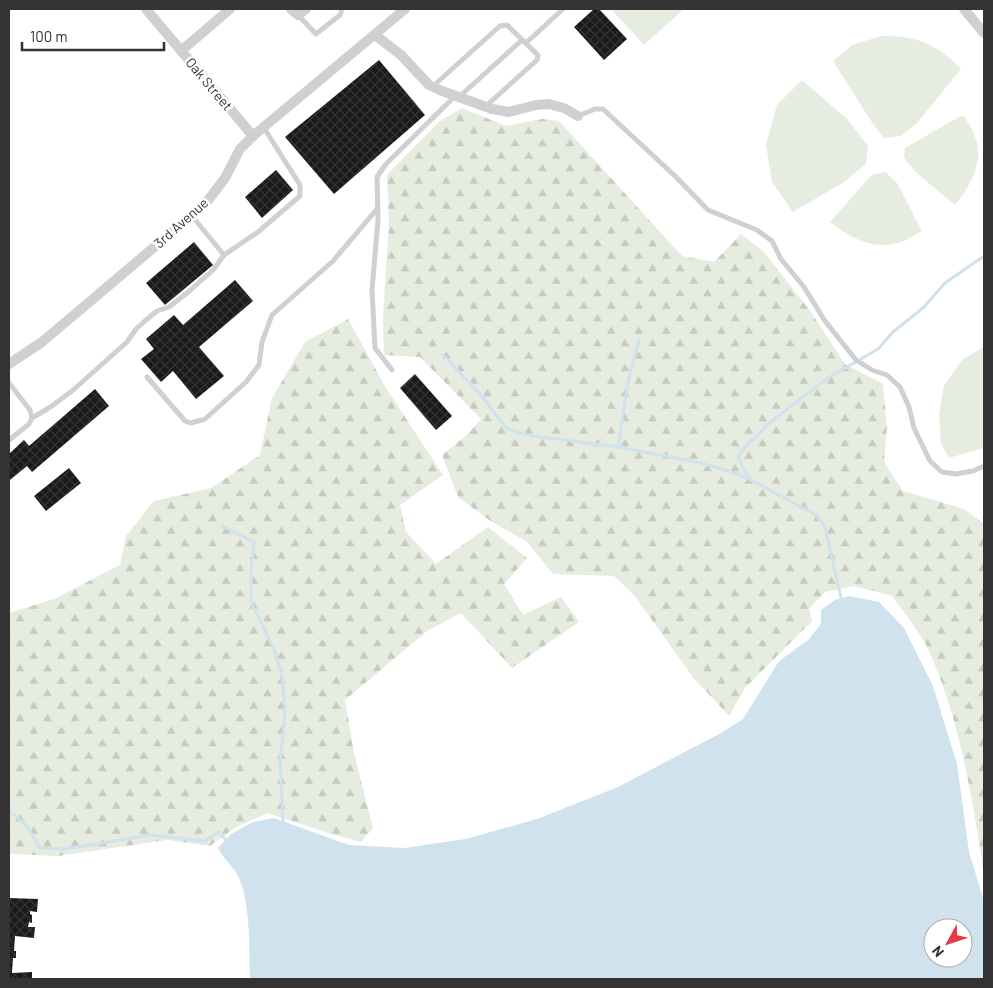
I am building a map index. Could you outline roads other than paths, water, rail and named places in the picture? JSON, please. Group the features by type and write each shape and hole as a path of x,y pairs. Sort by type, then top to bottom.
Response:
{"street":[{"name":"Oak Street","path":"146,9 253,136"},
{"name":"3rd Avenue","path":"9,364 42,342 192,216 209,199 225,178 240,150 253,136 406,9"},
{"path":"964,9 984,34"},
{"path":"181,50 225,10"},
{"path":"375,35 401,55 416,73 432,87 485,106 509,112 536,105 549,104 564,108 578,116"}],"lane":[{"path":"298,11 316,34 340,15 342,9"},
{"path":"392,370 375,348 372,290 378,209 377,177 386,164 457,96 563,9"},
{"path":"432,87 500,26 507,25 538,55 537,60 485,106"},
{"path":"578,116 595,109 602,109 675,176 708,210 757,230 772,241 782,259 804,287 825,321 856,360 872,370 886,375 900,387 909,407 914,428 930,461 942,472 956,474 972,471 984,466"},
{"path":"9,440 29,424 32,418 49,408 72,390 127,342 136,329 146,320 157,311 169,307 187,293 213,270 224,255 258,232 300,196 300,184 264,128"},
{"path":"147,377 185,421 191,423 205,419 246,382 259,365 262,342 272,315 333,261 378,209"},
{"path":"192,216 224,255"},
{"path":"9,383 30,410 32,418"}],"water":[{"path":"849,596 879,602 904,628 933,686 957,764 969,852 984,901 984,979 250,979 245,899 238,876 218,848 231,834 253,822 274,818 349,845 404,848 466,839 537,819 618,787 721,733 743,719 779,661 808,640 821,624 821,610 835,600"}],"waterway":[{"path":"841,598 825,527 816,515 749,479 738,457 746,446 773,420 828,378 878,349 893,332 924,307 945,283 984,256"},
{"path":"639,340 628,382 618,447 701,463 749,479"},
{"path":"443,355 480,394 506,428 526,435 618,447"},
{"path":"222,526 254,542 251,570 251,602 274,649 282,675 285,711 280,763 283,821"},
{"path":"9,812 31,832 40,848 64,849 151,835 205,841 219,832 226,840"}]}
